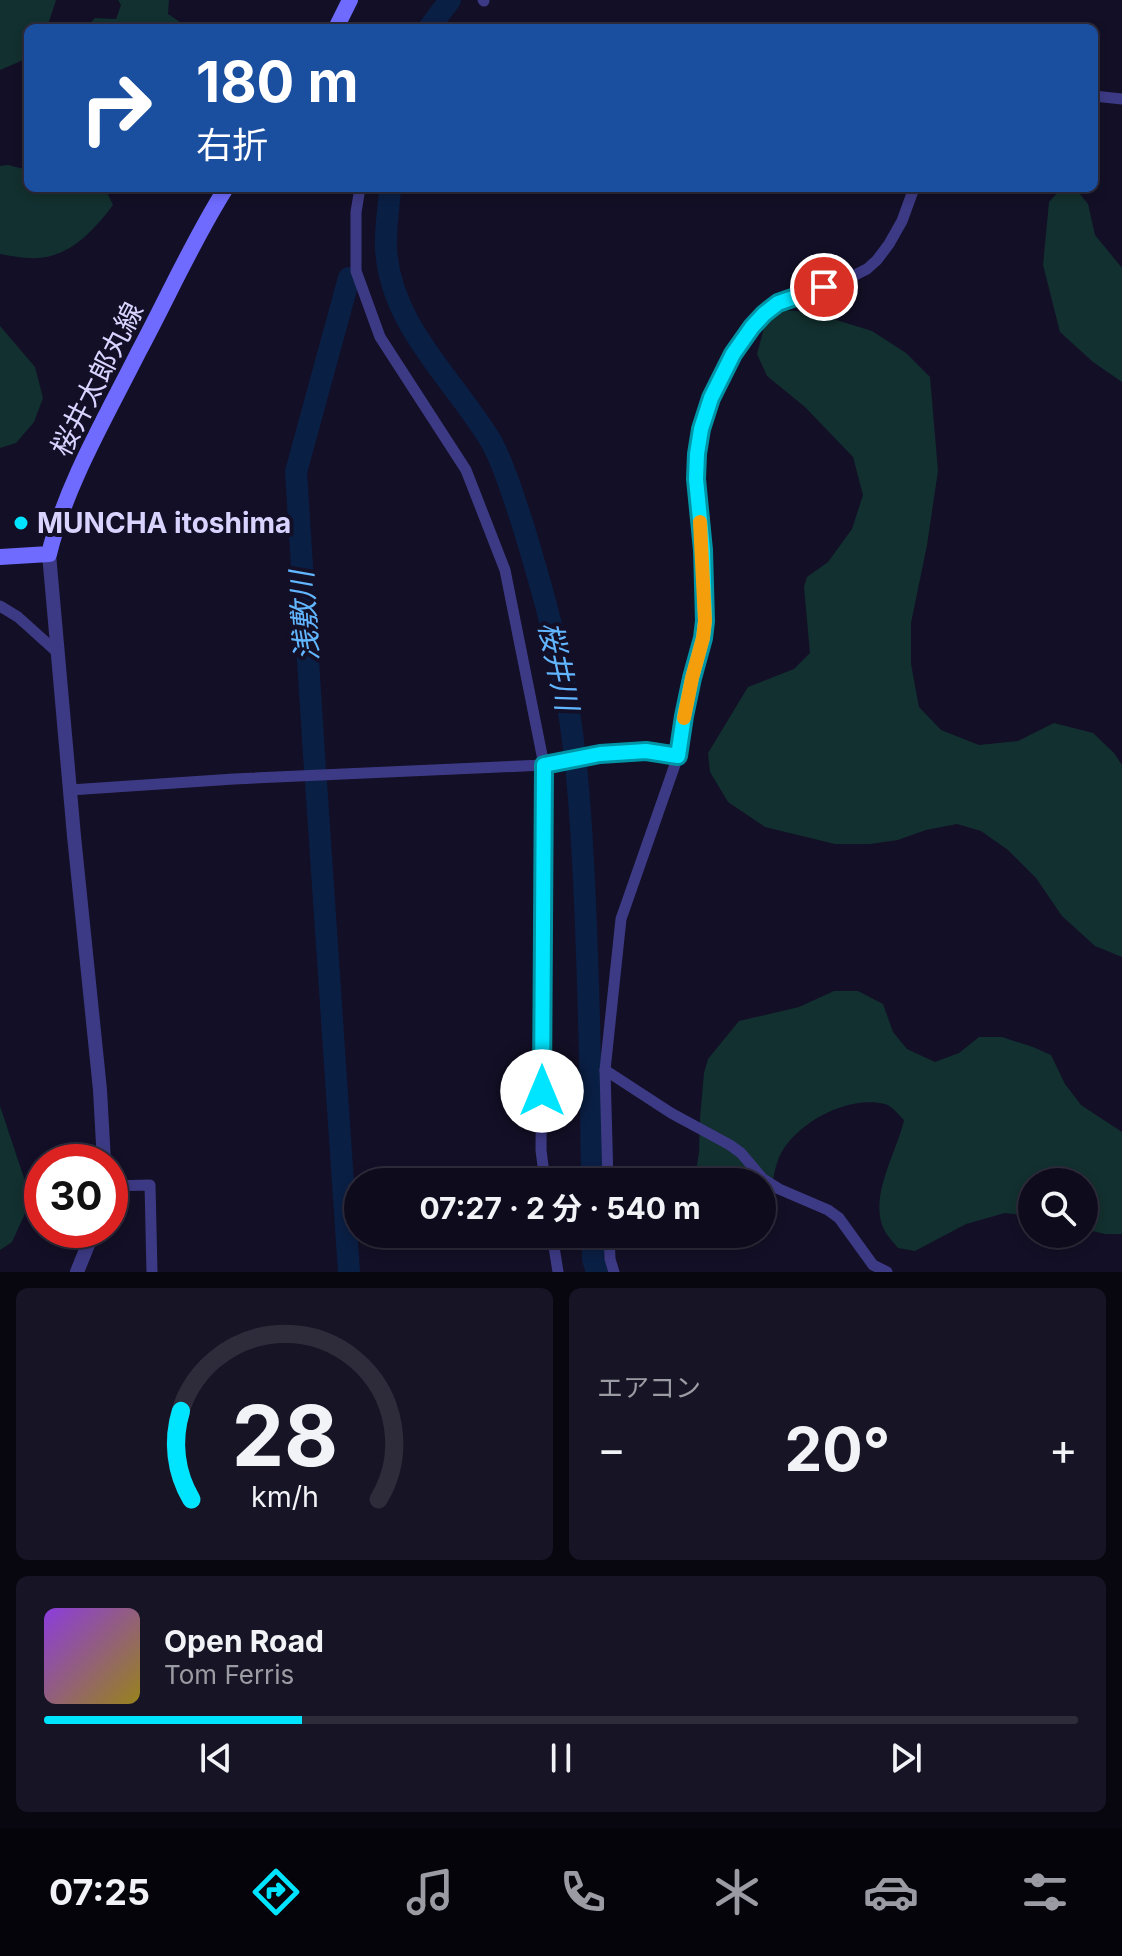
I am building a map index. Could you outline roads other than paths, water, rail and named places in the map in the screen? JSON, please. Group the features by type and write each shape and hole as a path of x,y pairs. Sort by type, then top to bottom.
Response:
{"main road":[{"path":"338,24 350,0"},
{"name":"桜井太郎丸線","path":"49,554 55,528 84,462 184,263 224,192"},
{"path":"0,557 49,554"}],"street":[{"path":"1098,96 1122,99"},
{"path":"359,192 356,212 356,271 380,337 466,470 505,570 549,763 541,1150 543,1168"},
{"path":"608,1168 605,1070 621,919 678,756 692,678 703,638 703,550 696,479 701,429 711,398 733,354 752,327 778,303 867,269 889,244 913,192"},
{"path":"49,554 103,1144"},
{"path":"0,606 18,617 58,653"},
{"path":"70,790 549,763 600,754 646,751 678,756"},
{"path":"605,1070 671,1113 730,1145 763,1179 828,1210 839,1218 873,1265 887,1272"},
{"path":"128,1186 150,1185 152,1272"},
{"path":"77,1272 87,1248"},
{"path":"554,1248 558,1272"},
{"path":"610,1248 614,1272"}],"waterway":[{"name":"桜井川","path":"432,24 450,0"},
{"name":"桜井川","path":"390,192 386,248 390,276 399,303 427,351 497,452 522,522 559,656 571,726 581,832 592,1168"},
{"name":"浅敷川","path":"315,770 296,472 349,278"},
{"name":"浅敷川","path":"316,782 349,1272"},
{"name":"桜井川","path":"593,1248 597,1272"}],"place":[{"name":"MUNCHA itoshima","path":"21,523"}]}
